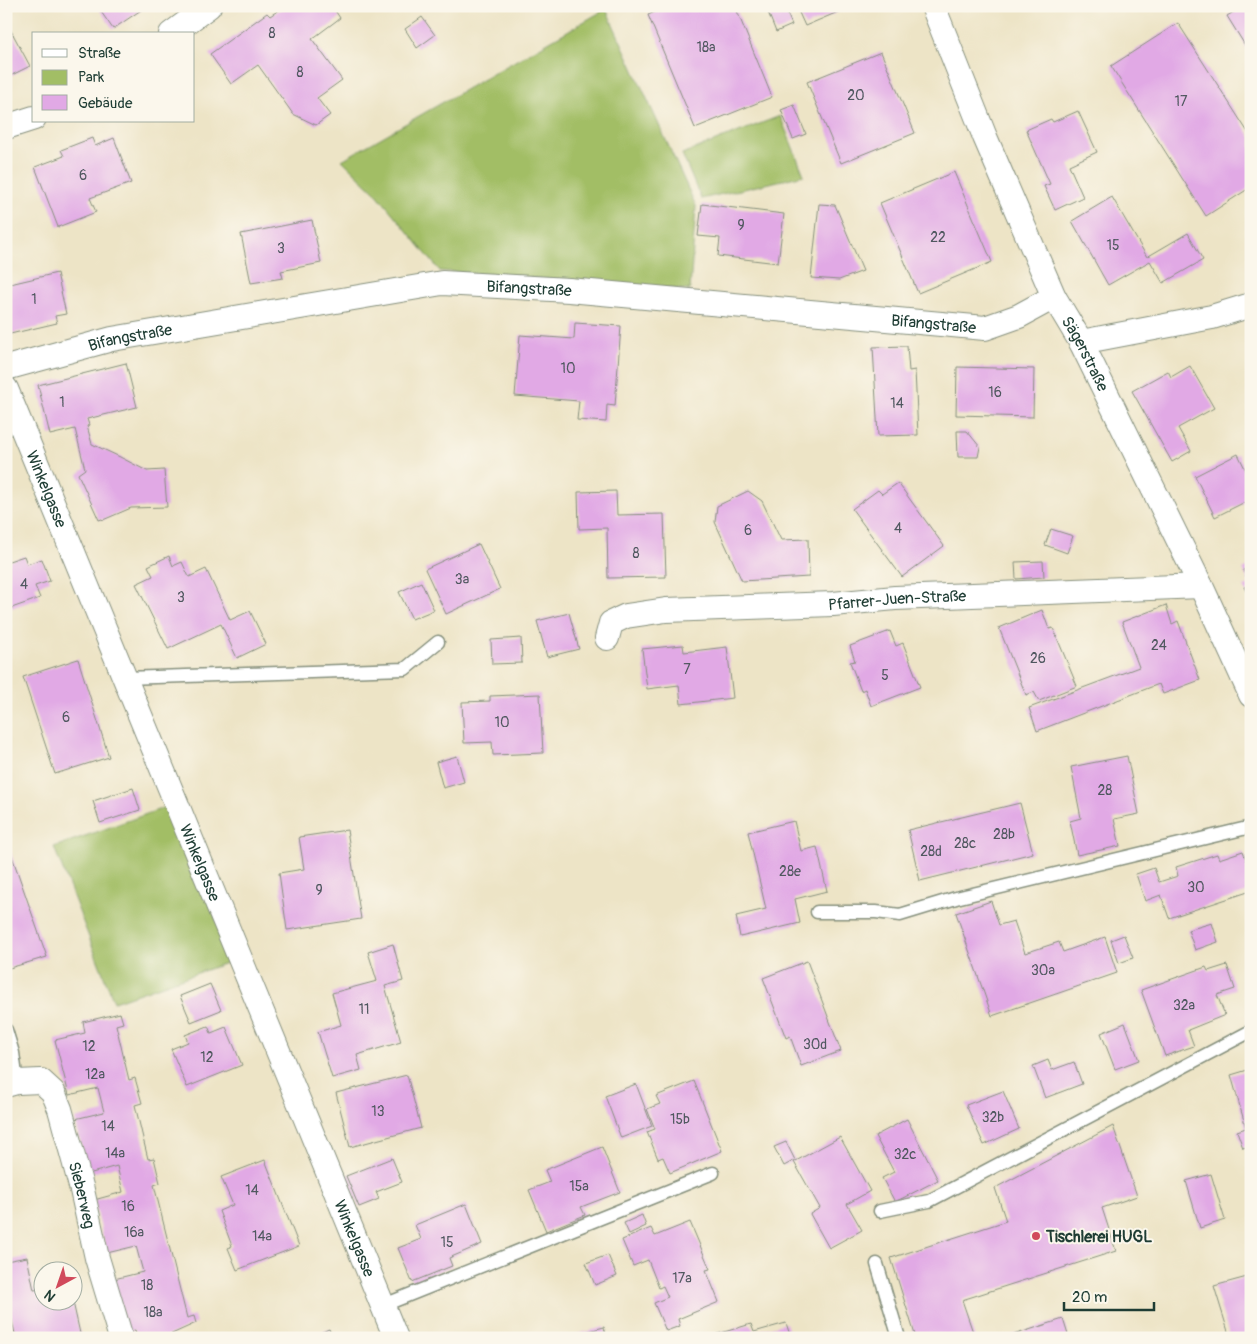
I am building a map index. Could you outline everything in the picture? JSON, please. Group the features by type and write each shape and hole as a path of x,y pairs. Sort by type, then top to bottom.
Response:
{"street":[{"path":"174,32 209,6"},
{"name":"Sägerstraße","path":"933,6 985,137 1054,297 1081,342 1201,586 1251,695"},
{"path":"6,127 32,119"},
{"name":"Bifangstraße","path":"6,368 112,339 442,283 568,290 985,328 1019,316 1054,297"},
{"path":"1081,342 1212,318 1251,305"},
{"name":"Winkelgasse","path":"6,389 396,1338"},
{"name":"Pfarrer-Juen-Straße","path":"607,638 611,623 626,616 666,610 1201,586"},
{"name":"Sieberweg","path":"12,1083 41,1081 53,1092 57,1101 82,1190 97,1258 121,1338"}],"lane":[{"path":"126,678 405,669 438,642"},
{"path":"817,912 900,914 956,898 1251,827"},
{"name":"Sieberweg","path":"6,1030 13,1053 12,1083"},
{"path":"880,1211 928,1201 1251,1032"},
{"path":"384,1305 713,1173"},
{"path":"877,1264 899,1338"}],"green space":[{"path":"606,9 696,206 690,290 440,271 375,192 342,160"},
{"path":"780,116 804,175 701,199 682,154"},
{"path":"172,805 232,961 114,1002 54,847"}],"building":[{"path":"97,6 147,6 113,29"},
{"path":"285,6 332,6 340,18 312,39 342,80 317,98 330,115 316,125 293,114 258,65 231,84 210,54 267,13 270,16"},
{"path":"668,6 735,6 772,97 695,128 648,15"},
{"path":"784,6 792,25 776,32 768,12"},
{"path":"796,6 852,6 805,26"},
{"path":"1243,6 1251,6 1251,55 1227,16"},
{"path":"422,17 435,35 417,48 405,29"},
{"path":"1178,23 1251,137 1251,187 1206,216 1111,66"},
{"path":"6,25 8,25 30,66 6,78"},
{"path":"881,52 915,133 841,163 807,82"},
{"path":"794,105 806,134 793,139 781,110"},
{"path":"1078,111 1097,152 1069,165 1083,197 1055,210 1044,186 1050,184 1026,130 1051,119 1053,122"},
{"path":"92,138 95,146 114,138 131,183 90,198 96,212 58,227 35,167 64,156 61,150"},
{"path":"954,172 992,262 918,293 880,203"},
{"path":"1112,197 1147,257 1188,233 1203,260 1163,283 1150,261 1108,285 1072,221"},
{"path":"702,204 784,214 778,263 718,256 720,238 698,236"},
{"path":"819,204 835,205 863,271 839,280 811,278"},
{"path":"312,220 321,263 281,271 283,278 251,283 241,234"},
{"path":"57,273 66,314 55,316 57,323 6,335 6,285"},
{"path":"575,323 621,326 615,406 607,405 606,422 577,420 579,401 515,396 520,335 574,339"},
{"path":"907,346 909,371 915,370 918,435 878,436 873,347"},
{"path":"126,363 137,407 87,419 92,444 147,471 164,470 167,507 131,508 99,520 78,474 85,469 75,429 50,435 38,385"},
{"path":"1190,366 1214,408 1178,428 1191,451 1172,462 1132,391 1168,371 1171,377"},
{"path":"957,367 1034,369 1033,417 956,415"},
{"path":"957,431 967,431 980,447 978,457 958,457"},
{"path":"1238,454 1251,481 1251,499 1215,517 1195,476"},
{"path":"898,483 944,546 902,577 852,509 878,490 882,494"},
{"path":"616,491 617,515 664,514 666,577 608,578 607,528 579,529 578,492"},
{"path":"748,491 762,501 781,540 808,539 809,577 742,581 715,522 717,506"},
{"path":"1051,529 1073,536 1067,553 1045,545"},
{"path":"479,544 500,589 446,614 425,569"},
{"path":"24,556 27,564 42,559 50,581 35,586 40,598 6,610 6,562"},
{"path":"169,556 173,566 182,562 189,577 206,569 230,620 250,611 266,644 237,658 221,624 168,649 136,584 153,576 148,566"},
{"path":"1043,561 1044,577 1016,579 1015,562"},
{"path":"1251,566 1251,585 1243,570"},
{"path":"421,582 434,610 412,619 399,592"},
{"path":"1251,585 1251,601 1244,587"},
{"path":"1166,605 1172,624 1178,621 1200,680 1163,694 1159,684 1037,731 1029,708 1139,667 1122,622"},
{"path":"1042,610 1049,629 1053,628 1077,686 1039,701 1034,692 1026,695 999,628"},
{"path":"569,613 579,649 547,657 537,621"},
{"path":"890,631 896,646 903,643 920,687 871,706 865,689 861,691 850,662 855,661 850,646"},
{"path":"521,638 522,663 492,664 491,640"},
{"path":"683,645 684,652 727,647 733,698 681,704 679,685 647,689 642,649"},
{"path":"78,659 109,757 55,774 23,677"},
{"path":"540,694 543,753 493,755 492,742 464,743 462,702 490,701 490,696"},
{"path":"457,756 464,782 443,788 436,762"},
{"path":"1127,756 1139,814 1114,819 1120,846 1077,855 1070,821 1081,818 1071,767"},
{"path":"133,788 140,810 100,823 93,801"},
{"path":"1020,803 1033,853 920,881 908,830"},
{"path":"794,821 801,851 817,847 827,891 795,899 800,923 740,937 736,916 766,909 748,832"},
{"path":"347,830 361,919 287,930 279,873 304,869 299,837"},
{"path":"6,839 47,957 6,969"},
{"path":"1243,851 1251,874 1251,891 1169,918 1161,895 1145,901 1136,874 1154,868 1159,882 1178,876 1176,867 1217,854 1219,859"},
{"path":"991,901 999,925 1014,921 1025,953 1059,942 1063,952 1105,937 1117,973 992,1016 956,913"},
{"path":"1212,923 1218,942 1195,950 1188,930"},
{"path":"1124,935 1133,958 1119,963 1111,940"},
{"path":"393,944 403,981 385,986 401,1042 357,1055 361,1070 332,1078 318,1032 341,1025 332,993 377,981 368,952"},
{"path":"807,961 841,1051 801,1066 790,1036 786,1038 763,978"},
{"path":"1227,965 1235,989 1217,995 1225,1015 1188,1030 1194,1046 1165,1056 1141,990 1206,967 1208,971"},
{"path":"210,984 221,1010 191,1022 180,996"},
{"path":"120,1013 123,1023 116,1025 129,1080 135,1078 142,1103 135,1105 148,1159 154,1158 160,1183 154,1185 187,1318 194,1316 196,1323 163,1338 137,1338 135,1330 126,1332 114,1279 143,1272 136,1246 107,1253 94,1200 123,1192 117,1166 88,1174 75,1119 104,1112 98,1088 69,1095 55,1040 85,1033 83,1022"},
{"path":"1125,1023 1139,1060 1115,1069 1101,1033"},
{"path":"208,1026 211,1033 226,1027 242,1065 187,1087 171,1049 188,1042 185,1035"},
{"path":"1048,1060 1052,1070 1074,1062 1082,1084 1045,1098 1033,1066"},
{"path":"1251,1069 1251,1146 1243,1148 1237,1131 1246,1128 1231,1075"},
{"path":"407,1075 421,1128 350,1147 336,1093"},
{"path":"694,1081 722,1151 670,1173 663,1157 658,1159 647,1132 655,1129 647,1109 660,1104 656,1096"},
{"path":"636,1084 652,1126 621,1138 605,1096"},
{"path":"1003,1091 1019,1129 984,1145 966,1105"},
{"path":"907,1119 938,1180 895,1202 882,1178 894,1172 875,1136"},
{"name":"Tischlerei HUGL","path":"1113,1126 1137,1196 1102,1208 1116,1251 962,1300 975,1338 916,1338 891,1258 1006,1221 995,1188"},
{"path":"840,1137 870,1191 847,1204 862,1230 829,1248 810,1214 820,1208 794,1162"},
{"path":"786,1142 795,1160 784,1166 774,1147"},
{"path":"602,1147 620,1192 581,1207 585,1215 546,1231 529,1190 550,1182 545,1170"},
{"path":"392,1158 402,1182 376,1192 379,1199 359,1207 346,1176"},
{"path":"265,1160 299,1246 237,1270 228,1248 232,1246 219,1211 233,1205 221,1177"},
{"path":"1211,1174 1225,1220 1200,1228 1186,1181"},
{"path":"466,1204 482,1244 449,1258 452,1266 412,1282 398,1248 421,1239 415,1225"},
{"path":"642,1215 646,1226 629,1234 624,1223"},
{"path":"690,1222 710,1269 706,1270 719,1302 678,1319 680,1326 666,1331 654,1303 668,1297 663,1286 659,1288 648,1260 633,1266 622,1240 651,1228 655,1236"},
{"path":"608,1255 617,1276 595,1285 586,1263"},
{"path":"27,1257 32,1281 32,1312 75,1312 81,1338 16,1338 6,1295 6,1261"},
{"path":"1247,1277 1251,1290 1251,1338 1230,1338 1214,1286"},
{"path":"1063,1319 1069,1338 1007,1338 1007,1337"},
{"path":"786,1323 791,1338 715,1338 714,1335 751,1324 754,1332"},
{"path":"604,1327 607,1338 567,1338 567,1337"},
{"path":"329,1329 333,1338 309,1338"}],"place":[{"name":"Tischlerei HUGL","path":"1036,1236"}]}
